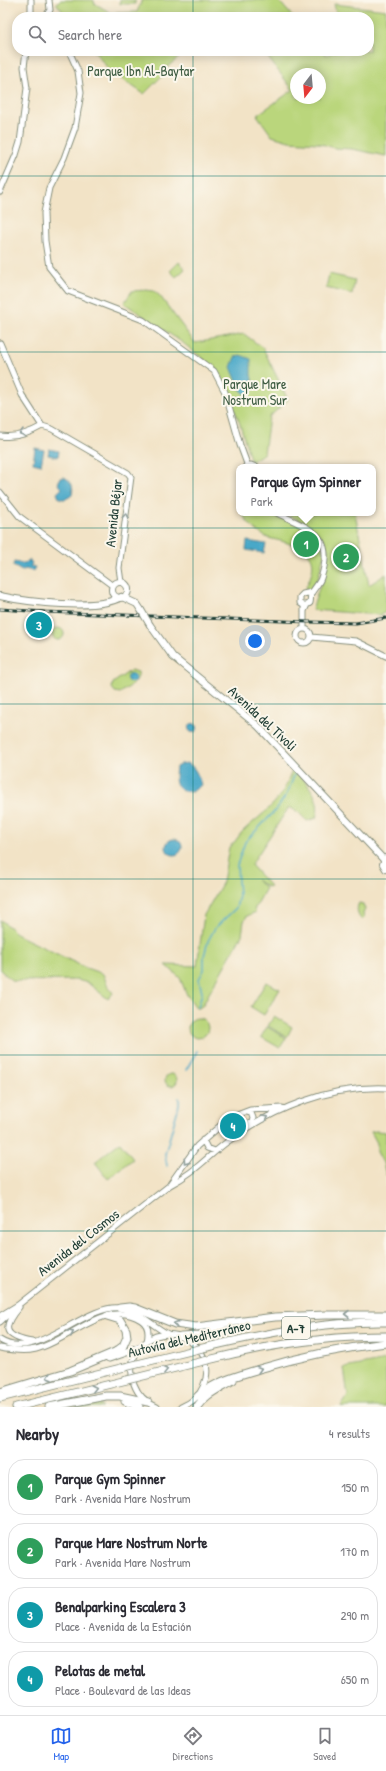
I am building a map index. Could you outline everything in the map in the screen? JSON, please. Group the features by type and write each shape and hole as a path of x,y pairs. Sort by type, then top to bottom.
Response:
{"highway":[{"path":"120,1308 129,1306 176,1324 196,1327 300,1316 349,1314 386,1316"},
{"path":"70,1371 108,1356 123,1346 127,1337 124,1325 116,1318 107,1316"},
{"path":"181,1336 200,1335 269,1320 300,1316"},
{"name":"Autovía del Mediterráneo","path":"0,1398 207,1347 290,1329 345,1323 386,1322"},
{"name":"Autovía del Mediterráneo","path":"16,1407 208,1360 289,1342 354,1336 386,1336"},
{"path":"198,1396 220,1381 315,1353 386,1343"},
{"path":"0,1392 70,1371 144,1344"},
{"path":"197,1407 212,1392 243,1374"},
{"path":"106,1396 126,1401 139,1407"},
{"path":"49,1407 106,1396 120,1396 148,1402"}],"main road":[{"path":"116,586 116,596 123,595"},
{"path":"0,596 25,601 55,603 103,602 116,600 123,595 126,586 116,586"},
{"path":"103,602 116,586"},
{"name":"Avenida del Tívoli","path":"123,595 135,603 141,610 173,657 258,726 355,831 385,857"},
{"path":"385,857 383,865 386,869"}],"street":[{"path":"31,0 32,12"},
{"path":"49,0 50,10"},
{"path":"0,192 20,142 27,88 24,68 25,56"},
{"path":"71,56 78,71 81,93 75,128 64,158 49,188 44,213 45,242 49,267 68,291 143,320 214,371 225,392 247,464"},
{"path":"0,343 22,395 42,426 36,430 8,437 0,436"},
{"name":"Avenida Béjar","path":"42,426 52,429 128,473 131,477 116,586"},
{"path":"0,492 20,517 116,586"},
{"path":"284,516 313,531 322,542 325,554 320,580 310,594 311,601 305,605 304,629"},
{"path":"305,605 300,603 299,599 302,594 310,594"},
{"path":"304,629 309,631 311,637"},
{"path":"304,629 298,632 300,641 307,642 311,637"},
{"path":"311,637 356,641 386,656"},
{"name":"Avenida del Cosmos","path":"0,1316 26,1299 170,1185 185,1178 198,1166 200,1161 244,1130 287,1108 314,1098 357,1089 386,1088"},
{"name":"Avenida del Cosmos","path":"170,1185 197,1146 220,1126 237,1115 247,1112 287,1108"},
{"path":"203,1140 207,1148 214,1151 252,1122 252,1115 247,1112"},
{"path":"26,1299 9,1318 7,1328 14,1339 32,1342"},
{"path":"0,1322 18,1305"},
{"path":"0,1340 16,1346 32,1342 50,1336 99,1311 120,1308 142,1315 169,1334"},
{"path":"0,1347 8,1350 19,1351 37,1349 111,1314 126,1314 140,1319 149,1333 132,1363 132,1376 135,1388 148,1402 157,1407"},
{"path":"144,1344 157,1336 169,1334 181,1336 197,1346 205,1362 206,1380 198,1396 189,1404 181,1407"}],"green space":[{"path":"61,0 94,0 94,3 109,12 63,12 56,3"},
{"path":"120,0 135,0 135,4 120,4"},
{"path":"142,0 278,0 289,12 137,12"},
{"path":"334,4 386,10 386,156 352,149 335,148 318,143 289,141 272,136 257,115 290,92 290,104 326,104 326,68 290,68 290,86 267,56 374,56 374,12 336,12"},
{"name":"Parque Ibn Al-Baytar","path":"98,56 181,56 167,67 165,73 144,94 110,71"},
{"path":"179,262 185,269 176,277 170,271"},
{"path":"329,274 355,280 352,294 326,288"},
{"name":"Parque Mare Nostrum Sur","path":"132,291 154,291 160,296 195,343 244,334 263,348 288,400 269,417 264,453 251,462 240,424 223,380 216,369 183,343 124,303"},
{"path":"244,516 280,516 306,528 320,544 324,554 318,579 312,590 305,589 312,570 313,563 311,557 306,552 292,544 266,537 246,520"},
{"path":"290,516 356,516 369,585 386,574 386,612 380,615 312,610 327,564 328,550 324,540 309,525"},
{"path":"56,628 60,628 64,634 60,640 56,640 52,636 52,632"},
{"path":"131,670 138,672 135,682 120,693 115,692 112,688 113,683"},
{"path":"293,769 308,785 315,797 318,811 316,818 307,821 298,812 289,807 251,865 270,886 268,887 256,880 266,888 254,910 256,912 247,916 244,921 242,935 202,1006 197,1009 187,995 180,978 166,965 197,966 204,915 223,882 229,847 243,831 279,797"},
{"path":"359,903 363,904 365,909 363,914 364,918 362,920 358,912"},
{"path":"0,921 20,936 86,968 103,974 108,987 113,993 108,999 88,983 77,980 13,981 0,970"},
{"path":"266,982 280,989 264,1015 251,1007"},
{"path":"274,1016 292,1027 287,1037 268,1026"},
{"path":"198,1018 205,1021 208,1028 205,1035 198,1038 191,1035 188,1028 191,1021"},
{"path":"267,1027 286,1038 280,1048 261,1037"},
{"path":"169,1074 173,1074 177,1080 173,1086 169,1086 165,1082 165,1078"},
{"path":"371,1132 386,1132 386,1175 383,1163 377,1152 377,1143"},
{"path":"120,1142 133,1159 108,1179 95,1162"},
{"path":"386,1360 386,1407 341,1407 348,1396 344,1368"},
{"path":"99,1403 103,1407 75,1407"}],"water":[{"path":"240,355 251,359 251,375 254,387 247,396 240,389 231,367 235,357"},
{"path":"35,448 44,450 41,465 33,463"},
{"path":"49,449 59,451 58,457 48,455"},
{"path":"64,477 71,482 73,492 72,495 66,499 62,499 59,498 57,493 62,488 58,484 60,478"},
{"path":"247,541 266,544 264,553 246,550"},
{"path":"30,560 32,564 30,566 35,567 33,571 25,569 22,571 13,566 14,562 24,564"},
{"path":"131,673 136,678 131,683 126,678"},
{"path":"193,723 198,728 193,733 188,728"},
{"path":"187,763 190,764 198,775 201,785 192,792 178,788 175,781 176,767"},
{"path":"174,839 181,844 182,847 177,854 174,855 167,850 166,847 171,840"}],"waterway":[{"path":"198,1007 202,993 199,979 204,970 204,956 208,941 215,928 236,908 239,896 237,865 245,842 276,810 287,794 296,771"},
{"path":"186,1070 197,1051"},
{"path":"167,1166 165,1154 179,1105 179,1098"}],"railway":[{"path":"0,609 309,622 356,623 386,618"}],"place":[{"name":"Parque Gym Spinner","path":"306,544"},
{"name":"Parque Mare Nostrum Norte","path":"346,557"},
{"name":"Benalparking Escalera 3","path":"39,625"},
{"name":"Pelotas de metal","path":"233,1126"}]}
